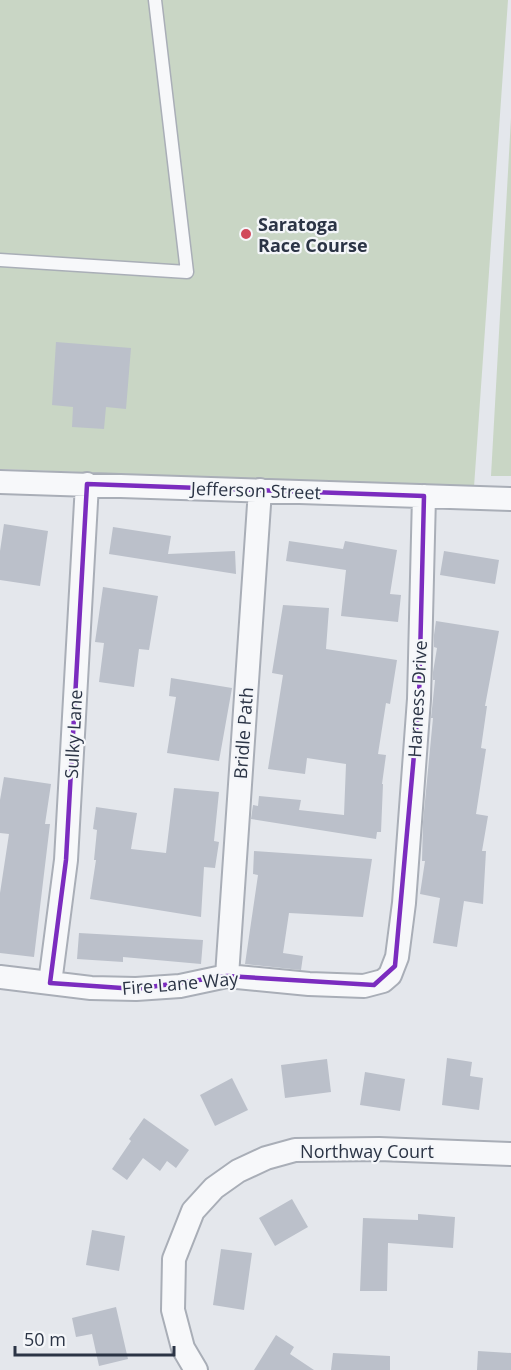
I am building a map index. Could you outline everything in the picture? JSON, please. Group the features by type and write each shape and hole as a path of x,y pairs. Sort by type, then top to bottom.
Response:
{"street":[{"name":"Jefferson Street","path":"0,482 511,499"},
{"name":"Sulky Lane","path":"50,983 66,860 87,484"},
{"name":"Bridle Path","path":"227,976 260,490"},
{"name":"Harness Drive","path":"404,903 418,699 424,496"},
{"name":"Fire Lane Way","path":"0,977 136,989 180,986 227,976 309,984 374,985 383,981 395,966 404,903"},
{"name":"Northway Court","path":"196,1370 183,1348 173,1310 174,1259 193,1211 214,1188 238,1171 266,1158 295,1150 379,1149 511,1154"}],"lane":[{"path":"0,260 187,272 155,0"}],"highlighted area":[{"path":"87,484 424,496 419,699 395,966 374,985 227,976 136,989 50,983 66,860"}],"green space":[{"name":"Saratoga Race Course","path":"0,0 508,0 474,487 0,469"},
{"path":"511,118 511,476 491,476"}],"building":[{"path":"56,342 131,348 126,409 106,407 104,429 72,427 73,407 52,405"},
{"path":"4,524 48,531 40,586 0,580 0,551"},
{"path":"113,527 171,536 168,554 235,551 236,574 109,554"},
{"path":"289,541 343,549 345,541 397,550 390,594 401,595 398,622 341,616 346,570 286,561"},
{"path":"444,551 499,560 495,584 440,575"},
{"path":"103,587 158,596 149,650 139,649 134,687 99,682 104,643 95,642"},
{"path":"283,605 329,608 326,649 397,660 390,704 386,703 378,754 386,755 382,784 381,832 377,832 376,839 251,819 253,805 258,806 259,796 301,800 299,810 344,815 346,764 307,758 305,774 268,769 283,675 272,673"},
{"path":"436,621 499,631 485,706 487,706 481,748 486,749 476,814 488,816 482,851 486,851 483,904 464,901 457,947 433,943 440,898 420,894 425,861 422,861 423,822 433,718 431,718 435,680 433,680 433,672 437,648 434,647"},
{"path":"171,678 232,688 219,761 167,753 176,697 169,696"},
{"path":"4,777 51,784 45,824 50,824 34,957 0,953 0,893 9,834 0,833 0,800"},
{"path":"174,788 219,792 214,841 219,842 215,868 204,867 201,917 90,899 96,860 94,860 97,830 93,829 96,807 137,813 131,849 166,853"},
{"path":"254,851 372,859 363,917 289,913 283,953 303,956 301,970 245,964 258,875 253,874"},
{"path":"79,933 203,940 201,964 123,957 123,962 77,959"},
{"path":"447,1058 472,1062 470,1076 483,1078 479,1110 442,1105"},
{"path":"327,1059 331,1092 285,1098 281,1065"},
{"path":"365,1072 405,1079 400,1111 360,1105"},
{"path":"232,1078 248,1110 215,1126 200,1095"},
{"path":"144,1118 189,1150 176,1168 167,1161 160,1171 143,1158 127,1180 112,1169"},
{"path":"292,1199 308,1227 275,1246 259,1218"},
{"path":"418,1214 455,1217 453,1248 388,1243 387,1291 360,1291 363,1218 418,1220"},
{"path":"92,1230 125,1236 119,1271 86,1265"},
{"path":"221,1249 252,1253 244,1310 213,1305"},
{"path":"116,1307 128,1359 99,1366 92,1334 76,1337 72,1318"},
{"path":"276,1335 294,1347 290,1354 314,1370 254,1370"},
{"path":"478,1351 511,1353 511,1370 477,1370"},
{"path":"333,1353 390,1356 390,1370 331,1370"}],"place":[{"name":"Saratoga Race Course","path":"246,234"}]}
